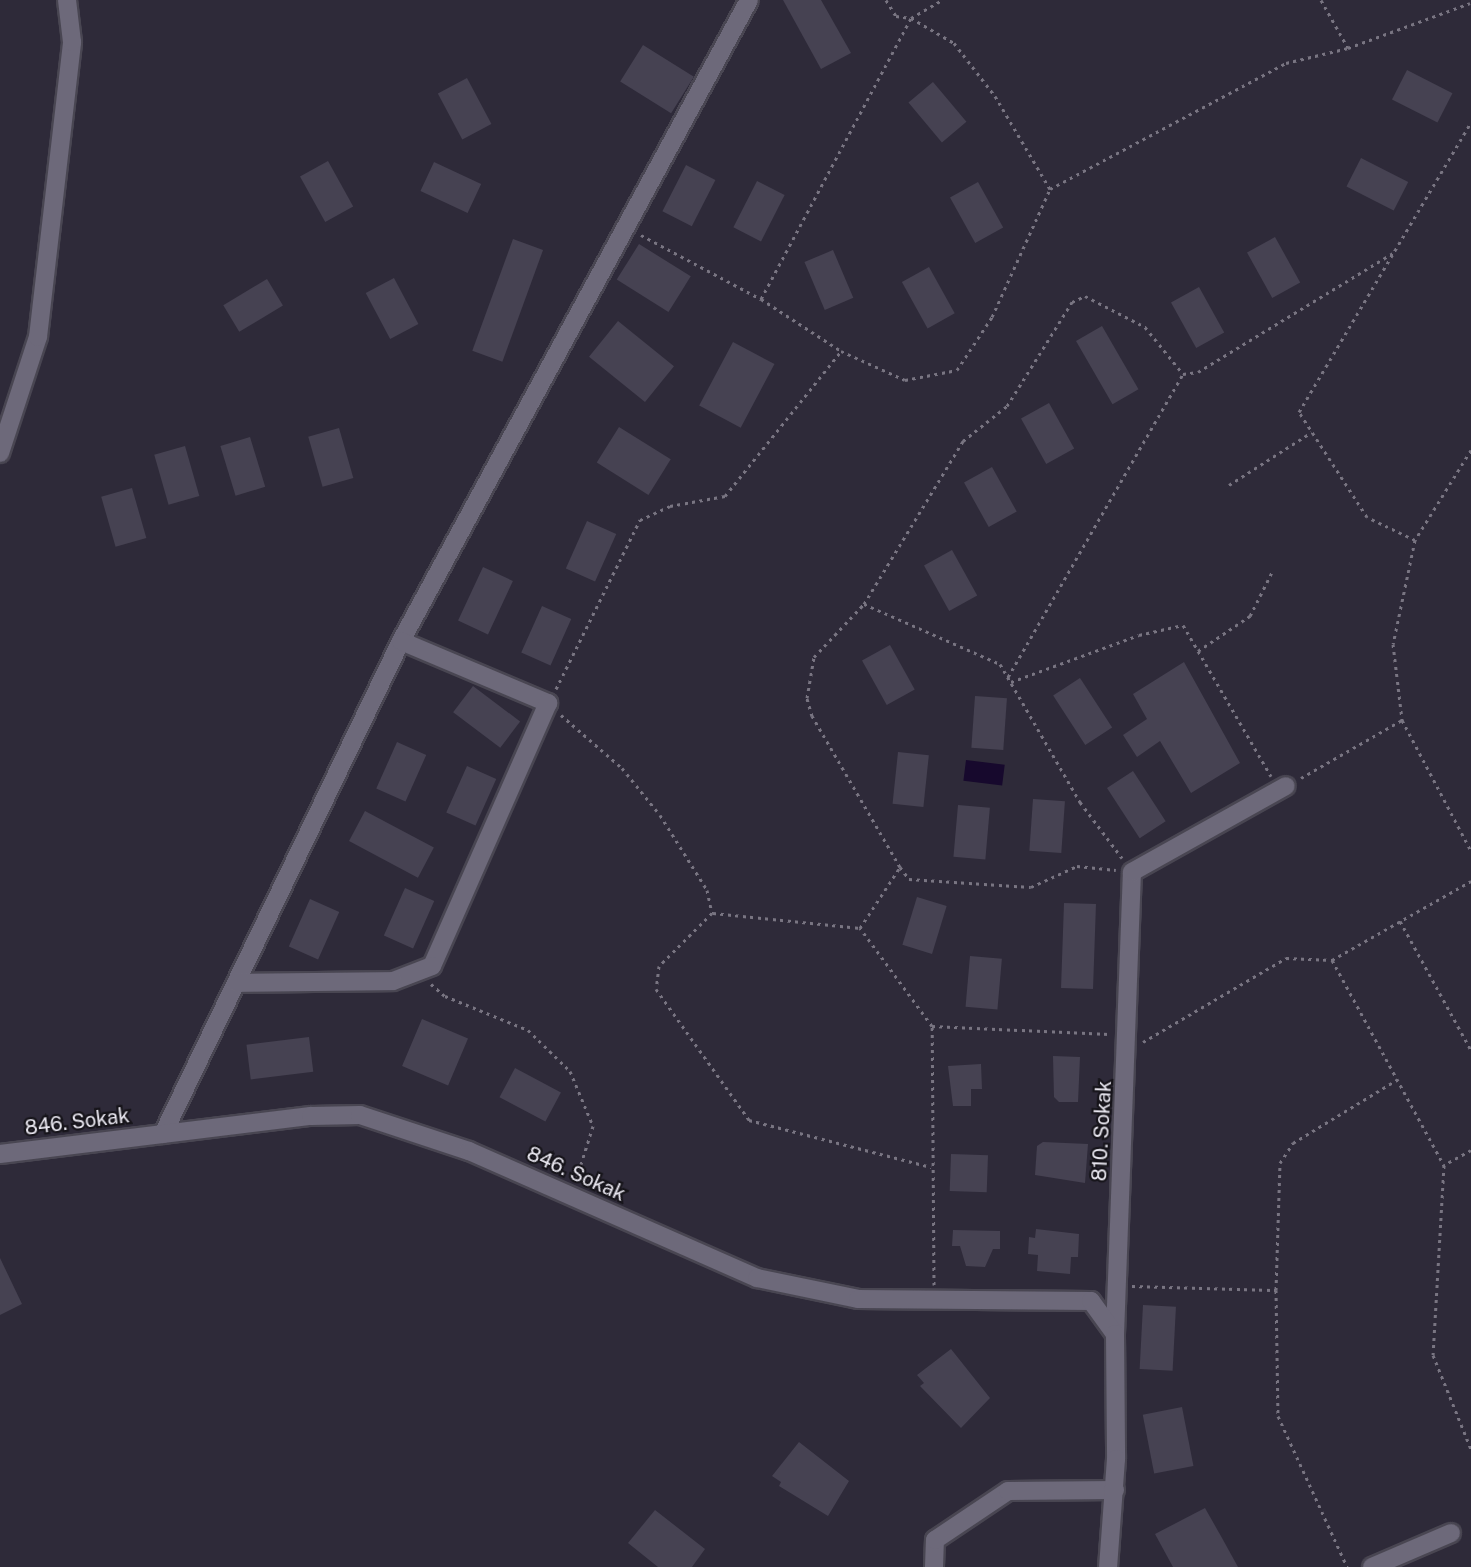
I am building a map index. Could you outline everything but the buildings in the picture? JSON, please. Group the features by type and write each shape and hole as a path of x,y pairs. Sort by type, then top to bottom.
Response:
{"street":[{"path":"0,453 38,337 72,42 67,0"},
{"path":"163,1134 401,641 628,229 749,0"},
{"path":"236,983 393,981 432,966 548,703 401,641"},
{"path":"1132,872 1283,788"},
{"name":"810. Sokak","path":"1108,1567 1115,1490 1115,1334 1128,1051 1132,872"},
{"name":"846. Sokak","path":"0,1154 163,1134 360,1115 439,1139 757,1278 858,1299 1091,1301 1115,1334"},
{"path":"934,1567 935,1540 1008,1491 1115,1490"},
{"path":"1372,1567 1451,1533"}],"path":[{"path":"886,0 896,16 911,18 954,43 995,96 1050,189"},
{"path":"761,299 911,18 942,0"},
{"path":"1321,0 1348,48"},
{"path":"628,229 761,299 841,351 905,380 957,370 992,317 1050,189 1286,63 1348,48 1470,2"},
{"path":"1415,540 1367,517 1299,412 1471,122"},
{"path":"1183,374 1198,372 1395,252"},
{"path":"1132,872 1077,866 1031,887 909,879 812,716 807,698 814,657 864,604 963,441 1007,406 1072,302 1085,296 1146,327 1183,374"},
{"path":"712,913 707,890 660,815 622,768 548,703 640,520 670,506 725,496 841,351"},
{"path":"1008,677 1183,374"},
{"path":"1229,485 1312,432"},
{"path":"1471,450 1415,540 1393,644 1402,720 1471,851"},
{"path":"1198,651 1250,616 1273,570"},
{"path":"864,604 1000,664 1080,802 1132,872"},
{"path":"1011,682 1139,634 1183,625 1283,788 1402,720"},
{"path":"860,928 900,867"},
{"path":"932,1026 1105,1030 1128,1051 1286,958 1332,960 1471,881"},
{"path":"712,913 860,928 932,1026 931,1167 934,1299"},
{"path":"712,913 659,966 656,989 748,1120 931,1167"},
{"path":"1400,921 1471,1050"},
{"path":"1332,960 1400,1078 1444,1165 1433,1355 1471,1449"},
{"path":"417,972 445,996 528,1030 570,1071 593,1126 571,1196"},
{"path":"1347,1567 1278,1416 1276,1290 1280,1164 1293,1143 1400,1078"},
{"path":"1444,1165 1471,1150"},
{"path":"1117,1285 1276,1290"}],"shaded area":[{"path":"966,760 1005,765 1002,786 963,781"}]}
